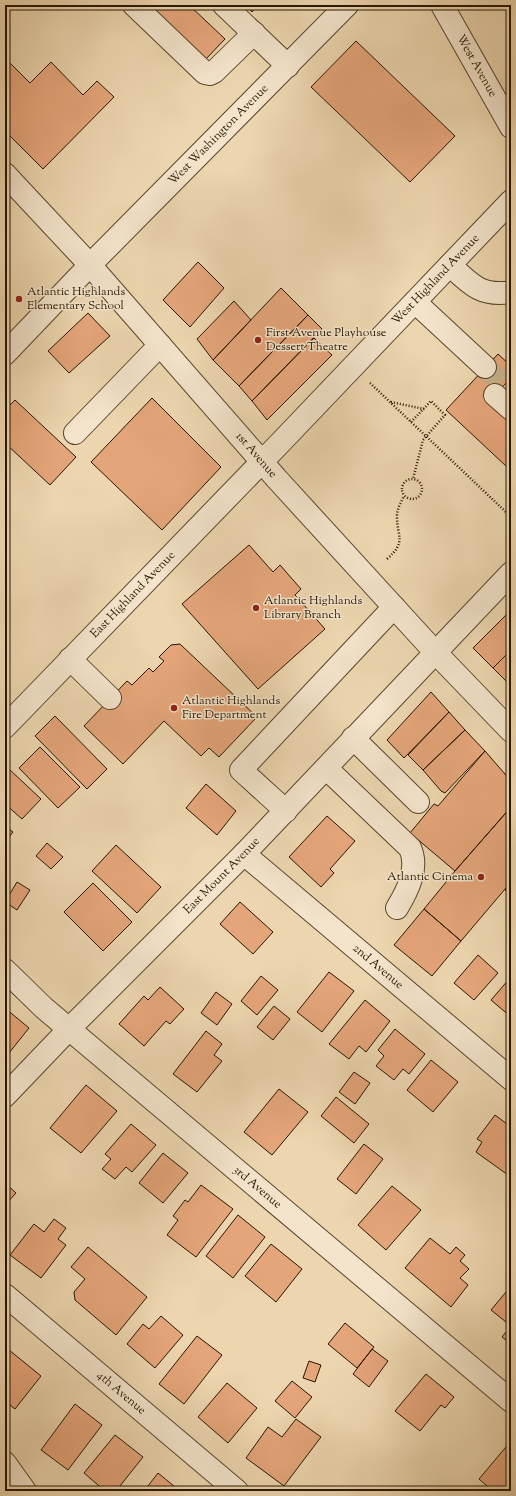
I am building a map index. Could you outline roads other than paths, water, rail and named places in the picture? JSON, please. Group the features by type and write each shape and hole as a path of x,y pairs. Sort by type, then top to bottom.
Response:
{"street":[{"path":"134,5 205,73 210,74 214,72 254,33"},
{"path":"224,5 288,66"},
{"name":"West Washington Avenue","path":"5,354 90,265 347,5"},
{"name":"West Avenue","path":"442,5 511,127"},
{"name":"1st Avenue","path":"5,174 90,265 261,462 434,652 511,731"},
{"name":"West Highland Avenue","path":"261,462 511,201"},
{"path":"450,265 466,281 485,291 497,293 511,292"},
{"path":"415,302 458,341 466,369 485,367"},
{"path":"75,434 160,345"},
{"path":"504,390 511,409"},
{"name":"East Highland Avenue","path":"5,727 261,462"},
{"name":"East Mount Avenue","path":"5,1096 69,1029 286,811 434,652 511,573"},
{"path":"286,811 241,770 394,607"},
{"path":"70,659 110,698"},
{"path":"353,738 418,802"},
{"path":"326,768 410,848 413,854 414,865 407,890 397,908"},
{"name":"2nd Avenue","path":"244,854 511,1079"},
{"name":"3rd Avenue","path":"5,970 44,1008 511,1402"},
{"name":"4th Avenue","path":"5,1295 236,1491"},
{"path":"5,1463 25,1491"}],"tunnel":[{"path":"485,367 504,385"}],"place":[{"name":"Atlantic Highlands Elementary School","path":"19,299"},
{"name":"First Avenue Playhouse Dessert Theatre","path":"258,340"},
{"name":"Atlantic Highlands Library Branch","path":"256,608"},
{"name":"Atlantic Highlands Fire Department","path":"174,708"},
{"name":"Atlantic Cinema","path":"481,877"}]}
